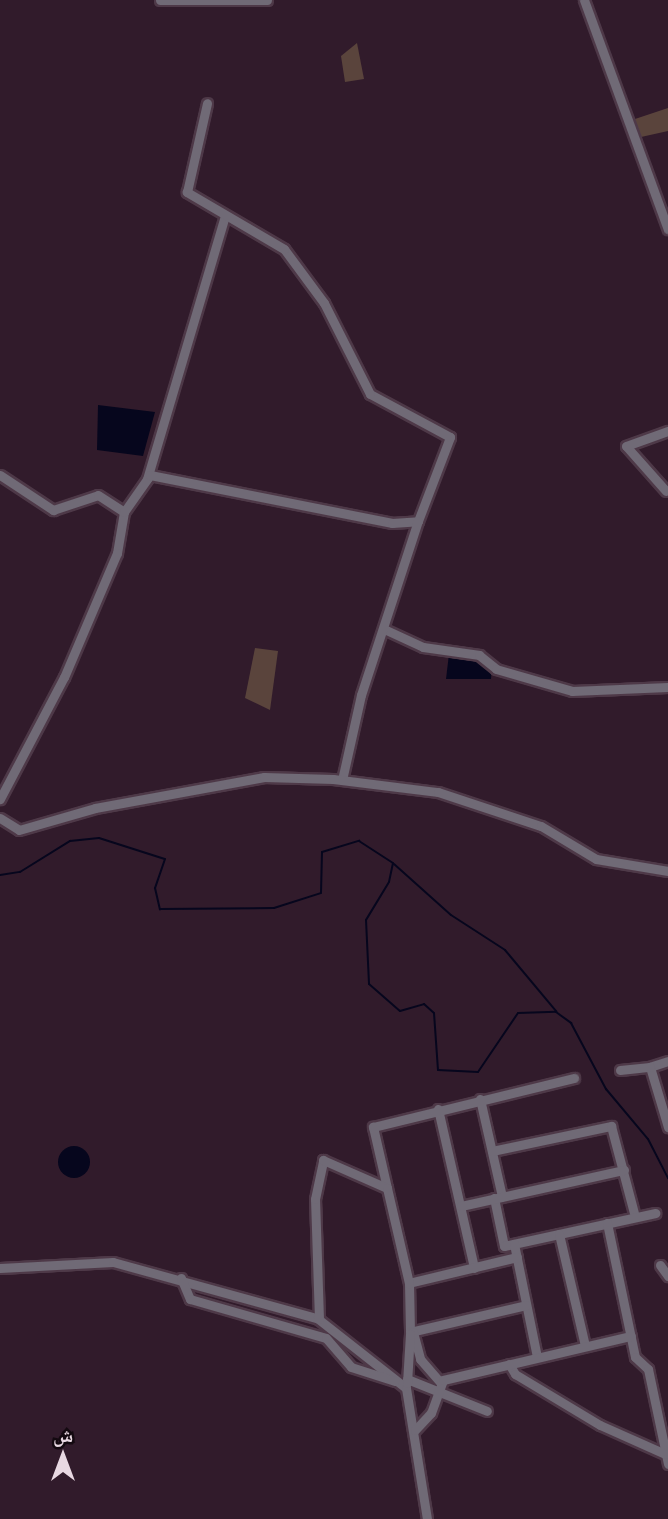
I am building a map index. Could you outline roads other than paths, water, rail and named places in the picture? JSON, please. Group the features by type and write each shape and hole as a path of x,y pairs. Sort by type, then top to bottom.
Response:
{"street":[{"path":"160,0 267,0"},
{"path":"584,0 668,229"},
{"path":"207,103 187,192 304,268 379,402 446,430 450,437 418,521 384,629 342,780"},
{"path":"146,481 225,216"},
{"path":"666,491 626,446 668,431"},
{"path":"0,475 52,510 98,495 124,512"},
{"path":"0,799 64,677 117,553 124,512 150,475 392,523 418,521"},
{"path":"384,629 423,647 479,655 496,669 572,691 668,687"},
{"path":"0,818 19,830 95,808 264,777 342,780 438,792 541,826 596,859 668,871"},
{"path":"620,1070 650,1067 668,1061"},
{"path":"650,1067 668,1127"},
{"path":"441,1383 420,1359 412,1332 409,1283 373,1127 574,1078"},
{"path":"481,1099 492,1151 504,1247 654,1213"},
{"path":"438,1109 474,1268"},
{"path":"492,1151 607,1125 614,1129 635,1217"},
{"path":"319,1319 316,1199 323,1160 387,1188"},
{"path":"461,1206 624,1170"},
{"path":"607,1223 635,1357 648,1369 668,1464"},
{"path":"559,1234 585,1346"},
{"path":"514,1244 537,1357"},
{"path":"409,1283 517,1257"},
{"path":"0,1268 113,1262 181,1278 319,1319 403,1383"},
{"path":"660,1265 668,1276"},
{"path":"181,1278 190,1299 326,1338 351,1367 487,1411"},
{"path":"412,1332 526,1305"},
{"path":"412,1332 403,1383 415,1430 428,1519"},
{"path":"441,1383 537,1357 631,1336"},
{"path":"509,1364 516,1374 600,1425 666,1448"},
{"path":"415,1430 441,1383"}],"water":[{"path":"98,405 155,412 143,456 97,450"},
{"path":"449,654 492,661 491,679 446,679"},
{"path":"74,1146 85,1151 90,1162 85,1173 74,1178 63,1173 58,1162 63,1151"}],"waterway":[{"path":"0,875 20,872 70,841 99,838 165,859 155,888 160,909 274,908 321,893 322,852 359,841 393,863 389,882 366,920 369,984 400,1011 424,1004 434,1013 438,1070 478,1072 518,1013 556,1012 571,1023 606,1089 648,1139 668,1178"},
{"path":"394,864 451,915 505,950 556,1011"}]}
